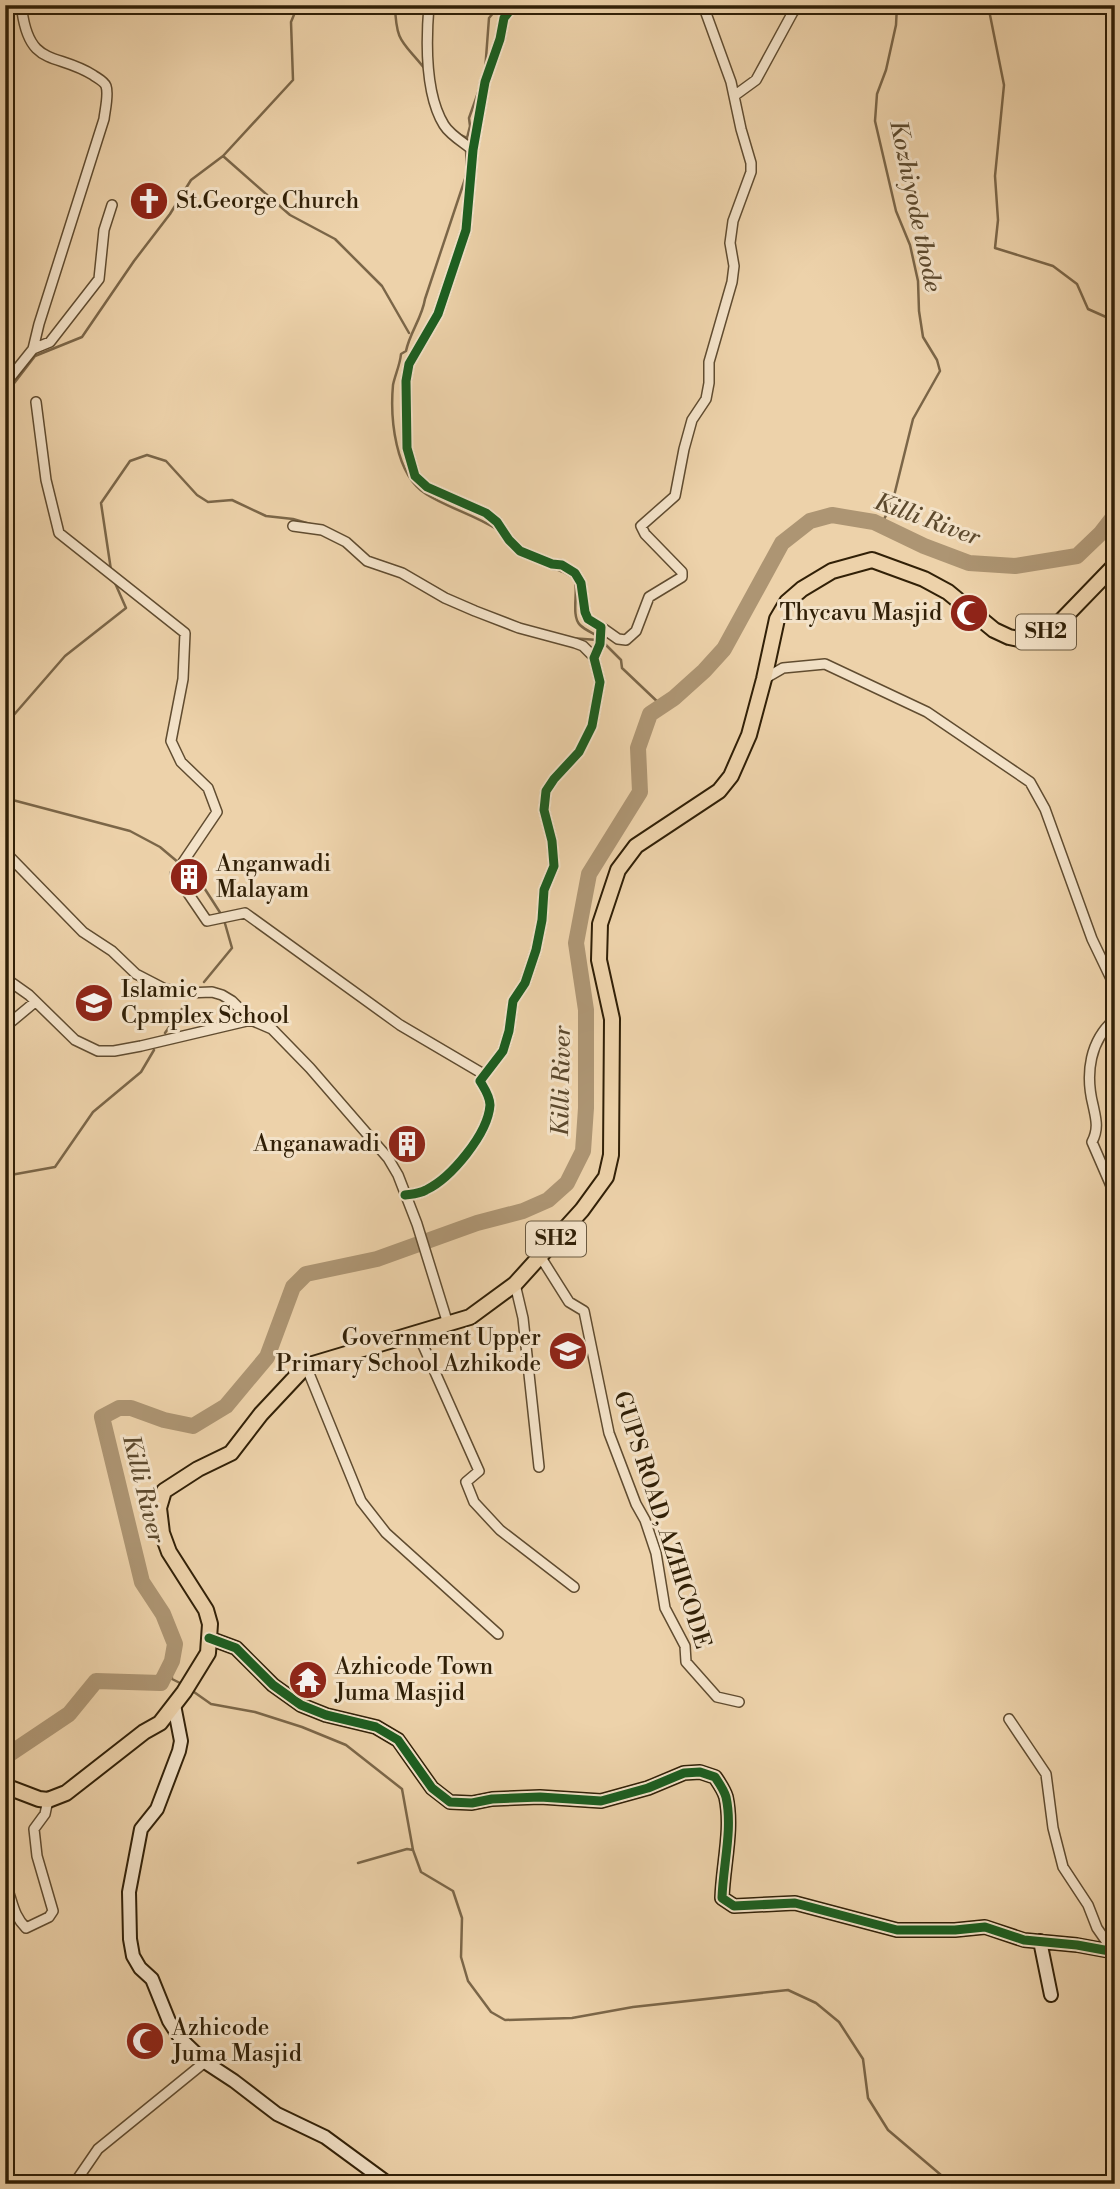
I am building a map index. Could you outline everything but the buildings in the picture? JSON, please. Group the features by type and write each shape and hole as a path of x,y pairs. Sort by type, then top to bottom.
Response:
{"main road":[{"name":"SH2","path":"209,1638 210,1623 206,1610 169,1552 160,1518 161,1497 173,1484 231,1453 261,1414 306,1366 470,1317 515,1284 582,1210 606,1177 611,1155 612,1019 598,944 600,924 618,870 636,846 719,790 731,776 749,735 777,619 787,602 831,571 872,560 948,592 995,630 1024,640 1038,637 1058,624 1115,565"},
{"path":"5,1786 39,1799 48,1800 66,1793 134,1739 160,1723 208,1653 209,1638"}],"street":[{"path":"25,5 22,11 25,31 38,50 56,61 75,65 106,86 104,119 39,324 35,348"},
{"path":"429,5 427,31 432,96 445,127 473,150"},
{"path":"514,5 503,18 500,39 485,82 473,150 466,230 438,314 408,371 405,404 407,448 415,476 434,492 486,513 497,522 520,551 552,564 562,565 575,573 581,583 588,618 616,638 626,640 636,631 649,597 677,582 683,574 669,556 645,534 641,526 675,496 692,419 706,400 709,362 732,282 732,227 752,169 734,96 703,5"},
{"path":"734,96 755,80 793,12 800,5"},
{"path":"5,384 35,348 50,342 99,279 104,230 112,205"},
{"path":"36,402 46,480 60,533 185,634 183,679 171,741 181,762 208,788 217,813 175,874 207,921 245,914 400,1025 485,1075"},
{"path":"293,526 322,530 346,542 367,561 410,576 445,598 519,628 583,646 594,657 600,682 592,726 579,752 546,791 544,810 552,841 554,866 544,890 536,950 525,983 513,1001 504,1048 480,1081 489,1097 489,1109 483,1127 468,1152 439,1182 426,1191 405,1195"},
{"path":"594,657 600,641 601,627"},
{"path":"764,679 783,668 825,664 927,712 1030,782 1045,809 1092,939 1115,987"},
{"path":"5,852 83,932 117,955 136,974 165,989 186,993 217,993 232,1001 251,1020 272,1029 388,1158 398,1175 417,1224 448,1324"},
{"path":"5,978 75,1041 98,1051 141,1046 251,1020"},
{"path":"5,1027 34,1002"},
{"path":"1115,1019 1103,1029 1096,1041 1090,1068 1097,1122 1097,1132 1092,1142 1115,1195"},
{"name":"GUPS ROAD, AZHICODE","path":"540,1256 569,1302 584,1311 609,1433 636,1504 645,1520 656,1553 665,1608 685,1646 686,1662 718,1697 739,1702"},
{"path":"515,1284 523,1318 539,1467"},
{"path":"418,1334 479,1472 466,1482 474,1502 500,1530 574,1587"},
{"path":"306,1366 362,1501 386,1534 498,1634"},
{"path":"209,1638 236,1648 273,1685 301,1705 326,1715 376,1727 398,1740 432,1788 450,1802 540,1797 601,1801 648,1788 684,1773 700,1772 715,1777 726,1796 728,1838 722,1898 734,1906 795,1903 897,1930 985,1927 1024,1940 1114,1952"},
{"path":"174,1705 181,1741 157,1809 141,1829 129,1892 133,1956 140,1968 152,1979 169,2021 180,2038 205,2062 277,2114 325,2137 357,2158 389,2184"},
{"path":"1009,1719 1046,1774 1053,1828 1063,1867 1088,1905 1097,1928 1114,1952"},
{"path":"5,1883 18,1919 26,1928 49,1917 53,1911 37,1856 34,1829 46,1814 48,1800"},
{"path":"1040,1941 1051,1994"},
{"path":"74,2184 98,2149 205,2062"}],"waterway":[{"path":"298,5 291,22 293,80 223,156 290,215 335,239 382,286 409,333"},
{"path":"395,5 399,35 425,69"},
{"path":"485,71 489,18 500,5"},
{"name":"Kozhiyode thode","path":"881,526 893,500 913,419 940,371 937,360 923,337 918,281 910,245 896,211 875,121 877,94 886,70 896,25 897,5"},
{"path":"988,5 1004,85 995,176 998,220 995,248 1053,266 1077,284 1088,309 1115,321"},
{"path":"467,138 469,118 480,87"},
{"path":"458,134 467,138 467,142"},
{"path":"466,149 467,173 421,312 406,351 401,354 393,385 394,429 401,460 416,485 434,499 498,530"},
{"path":"5,395 35,356 82,337 170,214 191,180 223,156"},
{"path":"111,570 101,503 130,461 147,455 166,461 197,495 208,502 232,500 266,516 293,519 317,526"},
{"name":"Killi River","path":"5,1757 69,1714 96,1681 161,1683 172,1661 175,1644 163,1614 142,1582 102,1417 119,1408 131,1408 164,1420 193,1426 226,1406 267,1357 293,1287 306,1274 377,1259 477,1223 523,1211 548,1200 567,1183 583,1151 586,1010 576,943 589,874 640,792 638,748 650,714 674,698 724,649 782,543 810,521 832,515 874,522 924,546 969,563 1015,566 1077,556 1115,515"},
{"path":"534,561 566,573 575,580 577,621 599,637"},
{"path":"415,576 440,590"},
{"path":"5,729 12,717 65,656 126,608 115,583"},
{"path":"570,638 598,640"},
{"path":"604,643 621,660 622,668 662,706"},
{"path":"5,798 130,831 160,847 179,863 192,869 221,914"},
{"path":"204,982 232,948 224,920"},
{"path":"165,1033 186,1003"},
{"path":"5,1176 55,1167 93,1112 141,1072 154,1050"},
{"path":"171,1665 172,1679 180,1683"},
{"path":"194,1692 211,1704 255,1712 346,1745 402,1789 413,1850 407,1849 358,1863"},
{"path":"413,1850 421,1872 453,1891 462,1918 461,1957 468,1981 491,2012 505,2020 572,2018 633,2007 788,1990 816,2003 839,2022 863,2059 868,2098 888,2130 941,2175 958,2184"}],"cycle path":[{"path":"405,1195 423,1191 446,1176 467,1154 488,1116 490,1102 480,1081 503,1051 513,1001 525,983 536,950 544,890 554,866 552,841 544,810 546,791 579,752 592,726 600,682 594,658 600,644 601,627 588,619 581,583 575,573 562,565 552,564 520,551 497,522 486,513 427,487 415,476 407,448 406,381 409,364 438,314 466,230 473,150 485,82 500,39 504,18 514,5"},
{"path":"209,1638 236,1648 273,1685 301,1705 326,1715 376,1727 398,1740 432,1788 450,1802 472,1803 492,1799 540,1797 601,1801 648,1788 684,1773 700,1772 715,1777 725,1794 728,1809 722,1898 734,1906 795,1903 897,1930 985,1927 1024,1940 1115,1952"}],"place":[{"name":"St.George Church","path":"149,201"},
{"name":"Thycavu Masjid","path":"969,613"},
{"name":"Anganwadi Malayam","path":"189,877"},
{"name":"Islamic Cpmplex School","path":"94,1003"},
{"name":"Anganawadi","path":"407,1144"},
{"name":"Government Upper Primary School Azhikode","path":"568,1351"},
{"name":"Azhicode Town Juma Masjid","path":"308,1680"},
{"name":"Azhicode Juma Masjid","path":"145,2041"}]}
